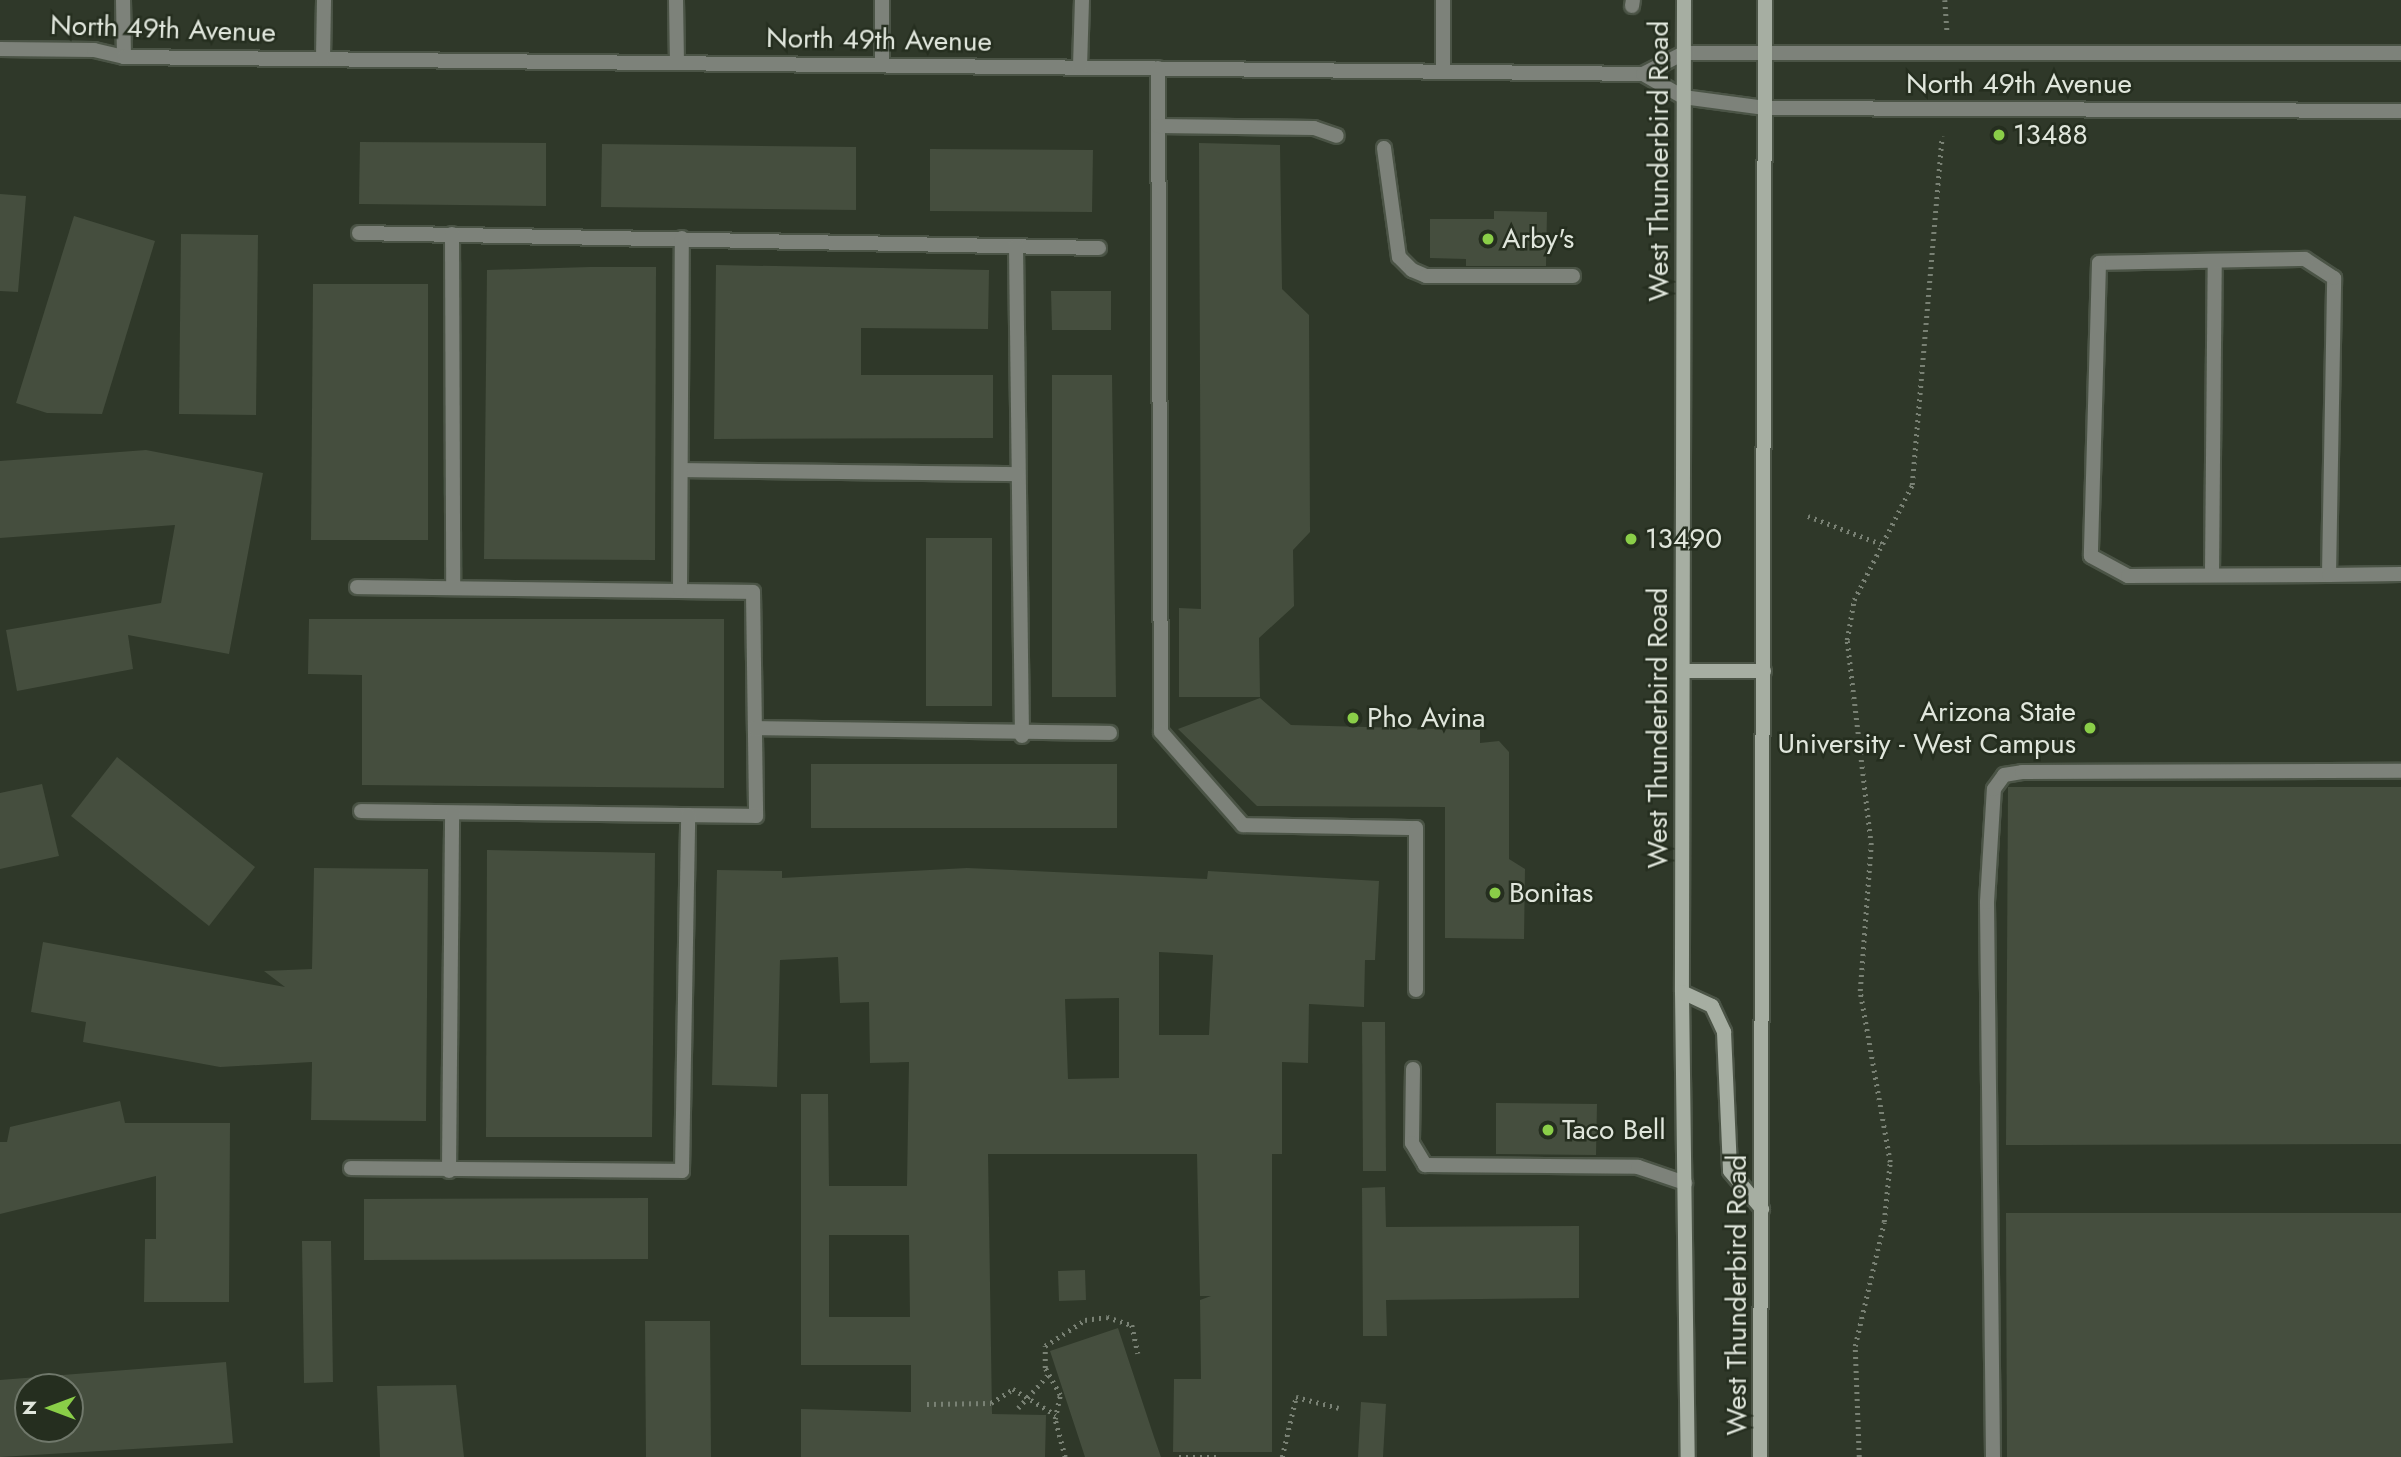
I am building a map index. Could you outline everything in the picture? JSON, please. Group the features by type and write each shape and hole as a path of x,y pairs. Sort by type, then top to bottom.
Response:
{"main road":[{"name":"West Thunderbird Road","path":"1684,0 1682,992 1689,1457"},
{"name":"West Thunderbird Road","path":"1760,1457 1765,0"},
{"path":"1683,671 1764,671"},
{"path":"1682,992 1712,1006 1724,1032 1730,1171 1762,1209"}],"street":[{"path":"123,0 124,57"},
{"path":"323,58 324,0"},
{"path":"676,0 677,62"},
{"path":"882,0 882,64"},
{"path":"1080,67 1082,0"},
{"path":"1443,0 1443,72"},
{"name":"North 49th Avenue","path":"0,49 94,50 124,57 1643,74 1684,53 2401,53"},
{"path":"1158,68 1161,732 1243,825 1416,828 1416,990"},
{"name":"North 49th Avenue","path":"1643,74 1684,97 1765,108 2401,111"},
{"path":"1158,127 1314,128 1337,136"},
{"path":"1384,148 1399,257 1412,270 1426,276 1573,276"},
{"path":"359,233 1099,248"},
{"path":"452,234 453,587"},
{"path":"680,589 684,471 682,238"},
{"path":"1016,246 1022,736"},
{"path":"2329,575 2334,278 2305,259 2099,263 2091,556 2128,576 2329,575 2401,574"},
{"path":"2212,575 2215,261"},
{"path":"684,471 1018,474"},
{"path":"357,587 753,592 756,816 361,811"},
{"path":"755,728 1022,736 1110,733"},
{"path":"1993,1457 1987,902 1994,789 2004,775 2022,772 2401,771"},
{"path":"449,1171 452,813"},
{"path":"351,1168 449,1171 682,1171 688,815"},
{"path":"1413,1069 1412,1143 1425,1165 1638,1167 1685,1183"}],"path":[{"path":"1945,0 1947,36"},
{"path":"1859,1457 1856,1346 1884,1222 1890,1162 1860,991 1871,845 1847,640 1854,600 1912,485 1942,136"},
{"path":"1808,516 1881,544"},
{"path":"1065,1457 1056,1415 1060,1395 1048,1375 1045,1346 1094,1318 1132,1325 1138,1353"},
{"path":"1018,1408 1048,1375"},
{"path":"927,1404 991,1403 1013,1389 1029,1396 1056,1415"},
{"path":"1282,1457 1296,1397 1339,1408"},
{"path":"1179,1457 1220,1457"}],"building":[{"path":"360,142 546,143 546,206 359,204"},
{"path":"1199,143 1280,145 1282,289 1309,315 1310,532 1293,550 1294,606 1259,638 1260,697 1179,697 1179,608 1201,609"},
{"path":"602,144 856,147 856,210 601,207"},
{"path":"930,149 1093,150 1092,212 930,211"},
{"path":"0,194 26,196 18,292 0,291"},
{"name":"Arby's","path":"1494,211 1547,212 1546,266 1466,266 1466,259 1430,258 1430,219 1494,219"},
{"path":"74,216 155,241 102,414 47,413 16,403"},
{"path":"181,234 258,235 256,415 179,414"},
{"path":"716,265 989,270 988,329 861,328 861,375 993,375 993,438 714,439"},
{"path":"656,267 655,560 484,559 487,270"},
{"path":"313,284 428,284 428,540 311,540"},
{"path":"1051,291 1111,291 1111,330 1052,330"},
{"path":"1052,375 1112,375 1116,697 1052,697"},
{"path":"146,450 263,473 229,654 128,635 133,669 17,691 6,630 161,603 175,525 0,538 0,461"},
{"path":"926,538 992,538 992,706 926,706"},
{"path":"309,619 724,619 724,788 362,785 362,675 308,674"},
{"path":"1260,698 1291,725 1480,730 1480,743 1499,741 1509,752 1509,859 1525,869 1524,939 1445,938 1445,807 1257,806 1178,729"},
{"path":"117,757 255,867 209,926 71,816"},
{"path":"811,764 1117,764 1117,828 811,828"},
{"path":"42,784 59,856 0,869 0,793"},
{"path":"2008,787 2401,787 2401,1144 2006,1145"},
{"path":"487,850 655,853 652,1137 486,1137"},
{"path":"314,868 428,869 426,1121 311,1120 312,1062 220,1067 83,1042 86,1022 31,1012 43,942 285,987 264,971 312,969"},
{"path":"967,868 1207,879 1208,871 1379,881 1375,960 1365,960 1364,1007 1309,1004 1308,1063 1282,1062 1282,1154 1272,1154 1272,1452 1173,1452 1174,1379 1201,1379 1200,1300 1211,1296 1200,1296 1197,1154 988,1154 992,1414 1046,1415 1045,1457 801,1457 801,1409 911,1412 911,1365 801,1365 801,1094 828,1094 829,1186 907,1186 909,1062 870,1063 869,1002 840,1003 838,957 780,960 777,1087 712,1085 717,870 782,871 782,878","holes":["1159,952 1213,955 1209,1035 1159,1035","1119,998 1119,1078 1068,1079 1065,999","829,1235 909,1235 910,1317 829,1317"]},
{"path":"1362,1022 1385,1022 1386,1171 1363,1171"},
{"path":"120,1101 125,1123 230,1123 229,1302 144,1302 145,1239 156,1239 156,1176 0,1214 0,1142 7,1142 10,1127"},
{"name":"Taco Bell","path":"1496,1103 1597,1104 1596,1155 1496,1154"},
{"path":"1385,1187 1386,1227 1579,1226 1579,1298 1386,1300 1387,1336 1363,1336 1362,1188"},
{"path":"648,1198 648,1259 364,1260 364,1199"},
{"path":"2006,1213 2401,1213 2401,1457 2007,1457"},
{"path":"302,1241 331,1241 333,1382 304,1383"},
{"path":"1085,1270 1086,1300 1059,1301 1058,1271"},
{"path":"645,1321 710,1321 711,1457 646,1457"},
{"path":"1118,1328 1161,1457 1085,1457 1050,1351"},
{"path":"226,1362 233,1443 0,1457 0,1380 14,1379 14,1443 84,1443 84,1373"},
{"path":"456,1385 464,1457 380,1457 377,1386"},
{"path":"1361,1402 1386,1404 1383,1457 1358,1457"}],"place":[{"name":"13488","path":"1999,135"},
{"name":"Arby's","path":"1488,239"},
{"name":"13490","path":"1631,539"},
{"name":"Pho Avina","path":"1353,718"},
{"name":"Arizona State University - West Campus","path":"2090,728"},
{"name":"Bonitas","path":"1495,893"},
{"name":"Taco Bell","path":"1548,1130"}]}
